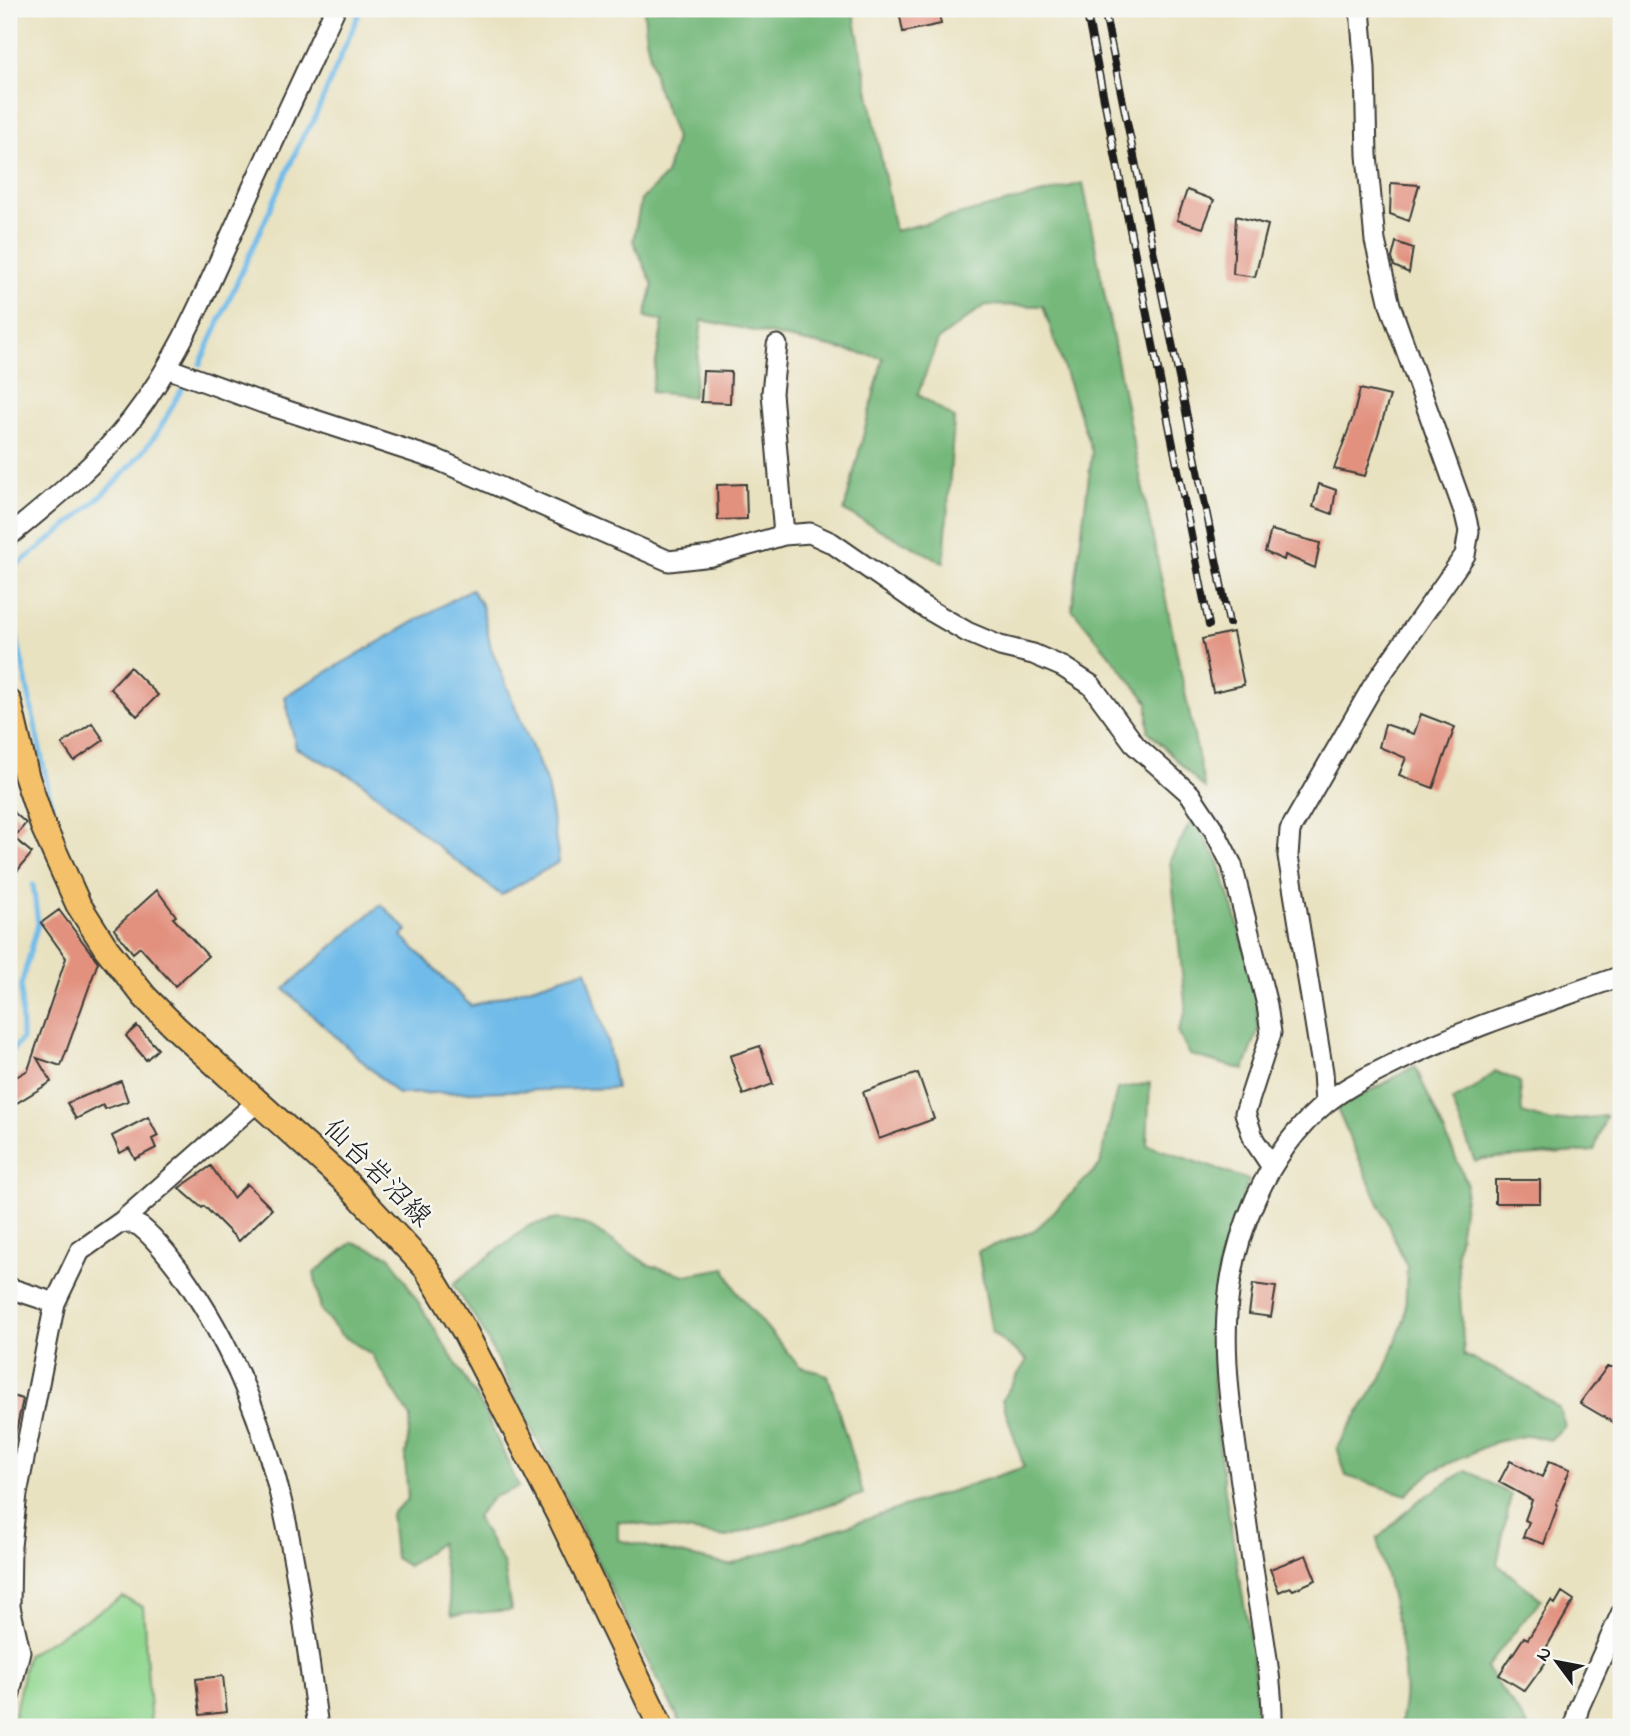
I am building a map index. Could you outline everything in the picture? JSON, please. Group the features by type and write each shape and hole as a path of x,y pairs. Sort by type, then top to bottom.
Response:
{"main road":[{"name":"仙台岩沼線","path":"9,702 26,775 43,826 78,904 106,948 145,997 346,1182 426,1268 465,1332 559,1515 661,1727"}],"street":[{"path":"9,536 98,458 134,417 167,368 195,314 335,9"},
{"path":"1325,1104 1323,1072 1288,856 1290,830 1373,686 1465,555 1469,531 1390,305 1375,241 1367,155 1366,68 1360,9"},
{"path":"777,345 772,393 784,535"},
{"path":"167,368 438,460 670,561 712,556 784,535 810,533 843,550 925,607 967,632 1000,646 1033,654 1063,667 1091,685 1136,746 1190,794 1232,865 1267,1005 1271,1033 1245,1113 1254,1140 1272,1167"},
{"path":"1272,1727 1269,1671 1233,1421 1227,1347 1228,1302 1238,1250 1246,1224 1272,1167 1299,1130 1325,1104 1351,1085 1438,1042 1621,976"},
{"path":"9,1697 20,1651 10,1607 11,1546 55,1303 80,1251 121,1222 258,1101"},
{"path":"121,1222 139,1225 180,1271 212,1319 249,1393 279,1484 294,1558 318,1727"},
{"path":"9,1288 55,1303"},
{"path":"1574,1727 1579,1707 1621,1614"}],"green space":[{"path":"644,9 853,9 895,231 1083,183 1205,789 1148,731 1148,702 1072,609 1092,452 1043,306 985,305 938,340 918,394 954,418 944,563 844,511 883,358 702,320 693,397 651,392 663,321 645,317 653,285 633,241 641,200 666,175 676,138 656,84 646,38"},
{"path":"1193,818 1219,863 1256,993 1259,1028 1244,1070 1190,1055 1178,1032 1186,1011 1170,860"},
{"path":"1415,1066 1467,1183 1457,1252 1464,1355 1513,1378 1559,1408 1565,1426 1550,1440 1529,1435 1495,1442 1433,1471 1406,1495 1346,1476 1337,1447 1385,1371 1405,1317 1407,1267 1337,1109"},
{"path":"1495,1071 1520,1082 1522,1113 1552,1122 1606,1116 1594,1151 1482,1159 1475,1162 1452,1101 1477,1087"},
{"path":"1150,1083 1147,1145 1249,1180 1219,1266 1213,1374 1224,1482 1253,1662 1255,1727 683,1727 639,1645 481,1327 453,1284 530,1225 558,1219 587,1225 649,1265 685,1275 725,1268 736,1291 799,1366 828,1375 863,1494 727,1537 618,1521 618,1540 729,1565 1024,1467 1002,1400 1027,1360 992,1333 978,1251 1034,1231 1100,1165 1117,1089"},
{"path":"353,1242 390,1256 483,1408 519,1487 493,1497 476,1517 504,1565 511,1610 452,1615 440,1543 408,1566 395,1558 391,1514 408,1499 405,1460 411,1418 371,1354 340,1334 321,1310 314,1273"},
{"path":"1466,1470 1511,1495 1497,1564 1541,1599 1486,1668 1529,1727 1399,1727 1405,1681 1403,1657 1377,1539 1417,1502"},
{"path":"123,1597 143,1607 151,1727 12,1727 27,1655"}],"water":[{"path":"471,589 482,606 491,648 547,784 559,862 501,895 359,780 296,748 285,696"},
{"path":"381,904 407,930 402,936 471,1006 586,970 607,1040 616,1088 398,1094 284,989"}],"building":[{"path":"938,9 941,24 903,32 899,11"},
{"path":"1391,183 1419,185 1409,221 1390,214"},
{"path":"1187,190 1214,200 1203,228 1177,220"},
{"path":"1236,216 1268,225 1255,277 1233,274"},
{"path":"1396,242 1413,248 1409,273 1394,266 1392,258"},
{"path":"703,371 731,372 730,403 701,402"},
{"path":"1360,389 1390,396 1365,476 1334,469"},
{"path":"746,484 747,519 718,520 717,485"},
{"path":"1319,484 1336,490 1332,514 1313,507"},
{"path":"1271,530 1320,543 1315,568 1285,555 1284,560 1265,552"},
{"path":"1233,632 1244,685 1213,692 1202,639"},
{"path":"130,667 158,695 137,716 110,688"},
{"path":"1421,714 1455,727 1433,788 1399,775 1406,758 1379,747 1385,724 1414,734"},
{"path":"92,723 104,740 74,761 62,744"},
{"path":"9,808 26,823 14,838 32,853 9,881"},
{"path":"157,890 176,916 173,918 208,956 175,986 140,947 133,953 114,929"},
{"path":"59,910 98,962 61,1066 37,1058 51,1082 15,1104 9,1093 9,1081 28,1070 66,958 41,923"},
{"path":"137,1026 158,1049 146,1060 126,1036"},
{"path":"760,1046 773,1084 743,1095 730,1056"},
{"path":"918,1073 934,1119 879,1139 863,1092"},
{"path":"121,1081 128,1101 105,1109 103,1105 76,1119 67,1103"},
{"path":"148,1117 158,1136 152,1139 156,1148 135,1159 129,1148 120,1153 112,1136"},
{"path":"211,1166 233,1198 247,1184 272,1209 239,1241 204,1206 202,1208 179,1188"},
{"path":"1495,1180 1540,1180 1540,1203 1495,1203"},
{"path":"1253,1284 1276,1287 1271,1317 1249,1314"},
{"path":"1607,1367 1621,1367 1621,1427 1580,1403"},
{"path":"9,1395 23,1399 14,1440 9,1439"},
{"path":"1510,1461 1542,1477 1549,1461 1570,1469 1544,1544 1523,1537 1529,1522 1525,1520 1532,1500 1499,1482"},
{"path":"1306,1555 1316,1580 1293,1590 1290,1587 1279,1592 1270,1569"},
{"path":"1562,1592 1574,1600 1545,1650 1551,1655 1525,1691 1499,1675 1524,1637 1528,1639 1551,1601 1555,1604"},
{"path":"223,1676 227,1712 200,1715 196,1679"}],"waterway":[{"path":"200,364 304,134 312,124 361,9"},
{"path":"9,571 68,525 123,474 155,436 182,389"},
{"path":"9,598 55,822"},
{"path":"9,1055 22,1039 21,985 38,924 33,885"}],"railway":[{"path":"1086,9 1209,625"},
{"path":"1104,9 1229,623"}]}
